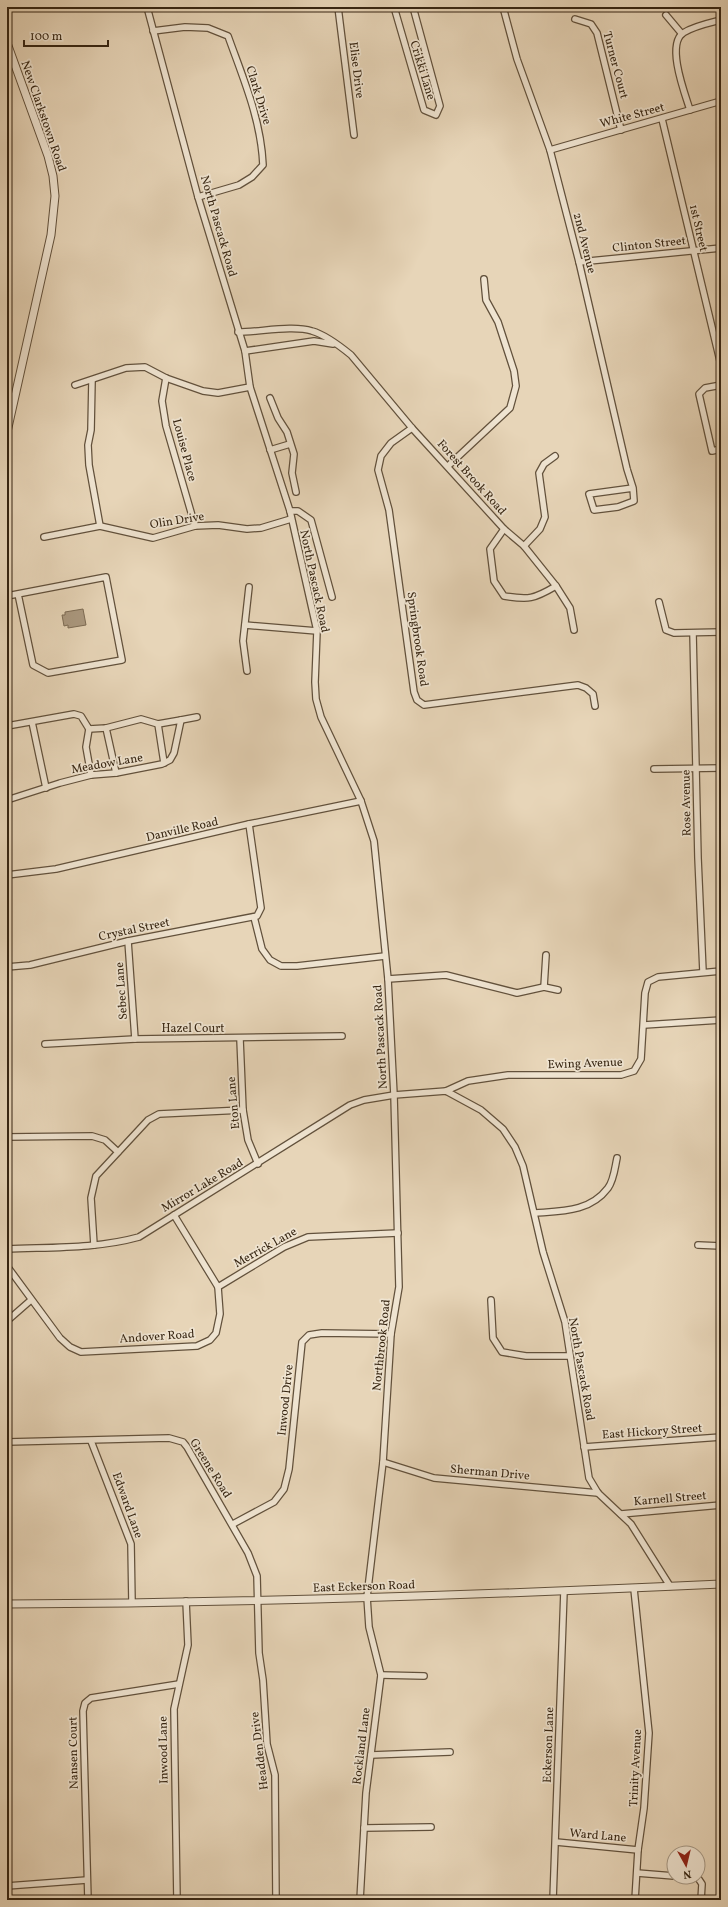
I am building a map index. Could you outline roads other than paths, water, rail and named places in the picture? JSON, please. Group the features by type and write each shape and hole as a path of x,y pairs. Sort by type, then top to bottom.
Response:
{"street":[{"name":"North Pascack Road","path":"148,7 153,31 198,197 245,351 250,387 290,511 317,631 315,682 316,699 321,717 361,801 374,841 388,979 394,1095 446,1091 481,1110 503,1129 523,1166 543,1252 566,1325 569,1356 589,1478 598,1493 631,1524 670,1586"},
{"name":"Elise Drive","path":"338,7 354,135"},
{"name":"Crikki Lane","path":"394,7 424,110 436,115 440,106 413,7"},
{"name":"2nd Avenue","path":"503,7 517,59 550,150 579,262 627,469 633,488"},
{"path":"666,15 682,34"},
{"name":"Turner Court","path":"575,19 591,24 597,33 621,130"},
{"path":"690,110 677,65 676,44 682,34 698,26 721,20"},
{"name":"Clark Drive","path":"153,31 185,27 208,28 228,36 254,110 262,142 263,165 252,177 239,185 198,197"},
{"name":"New Clarkstown Road","path":"7,43 48,156 53,176 55,196 51,236 7,432"},
{"name":"White Street","path":"550,150 721,101"},
{"name":"1st Street","path":"662,119 721,365"},
{"name":"Clinton Street","path":"579,262 721,248"},
{"path":"448,466 510,408 516,386 514,371 498,322 486,300 484,279"},
{"name":"Forest Brook Road","path":"238,332 285,329 312,330 351,355 412,428 504,529 524,546 556,586 570,608 574,630"},
{"name":"Forest Brook Road","path":"245,351 314,340 339,346"},
{"path":"75,384 92,380 126,368 145,367 166,378 203,391 218,393 250,387"},
{"name":"Louise Place","path":"166,378 162,401 166,426 195,526"},
{"path":"92,380 91,430 88,445 89,465 100,526"},
{"path":"721,385 705,388 699,394 712,451 721,449"},
{"path":"270,398 278,418 287,432 294,454 292,473 296,492"},
{"name":"Springbrook Road","path":"412,428 391,443 381,456 378,470 389,510 414,692 417,700 424,705 578,685 586,688 593,694 595,706"},
{"path":"270,450 290,444"},
{"path":"524,546 540,528 545,517 539,473 544,464 555,456"},
{"path":"633,488 634,501 618,507 594,510 589,494 633,488"},
{"path":"290,511 298,511 311,520 332,597"},
{"name":"Olin Drive","path":"44,537 100,526 153,538 195,526 218,525 246,529 260,528 291,519"},
{"path":"504,529 490,548 494,582 504,596 522,599 537,598 556,586"},
{"path":"7,596 106,577 122,660 48,673 33,665 18,594"},
{"path":"247,671 243,641 249,587"},
{"path":"659,602 666,630 674,633 721,632"},
{"path":"245,625 317,631"},
{"name":"Rose Avenue","path":"693,633 698,858 703,972"},
{"path":"7,726 74,714 80,716 89,729 86,747 91,775"},
{"path":"89,729 106,728 141,719 158,724 197,717"},
{"path":"158,724 164,763 170,760 174,753 181,720"},
{"path":"32,722 46,788"},
{"path":"106,728 116,773"},
{"name":"Meadow Lane","path":"7,800 91,775 116,773 164,763"},
{"path":"654,769 721,768"},
{"name":"Danville Road","path":"7,875 56,869 249,824 361,801"},
{"path":"249,824 261,908 257,916 254,917 262,949 270,960 281,966 298,966 385,956"},
{"name":"Crystal Street","path":"7,967 30,965 128,941 254,917"},
{"name":"Sebec Lane","path":"128,941 135,1039"},
{"path":"544,987 546,955"},
{"name":"Ewing Avenue","path":"446,1091 468,1081 508,1075 621,1075 634,1071 641,1059 645,993 648,982 658,978 721,971"},
{"path":"388,979 446,975 518,993 544,987 558,990"},
{"path":"644,1025 721,1020"},
{"name":"Hazel Court","path":"45,1044 135,1039 240,1039 342,1036"},
{"name":"Eton Lane","path":"240,1039 243,1110 248,1140 258,1164"},
{"name":"Mirror Lake Road","path":"7,1249 94,1245 118,1242 139,1237 258,1164 350,1105 364,1100 394,1095"},
{"name":"Northbrook Road","path":"367,1597 382,1462 391,1334 399,1287 394,1095"},
{"path":"94,1245 91,1198 96,1176 148,1120 159,1114 243,1110"},
{"path":"7,1137 92,1136 105,1140 118,1152"},
{"path":"535,1213 583,1208 609,1187 617,1158"},
{"name":"Andover Road","path":"7,1266 60,1338 70,1347 81,1352 197,1346 210,1340 216,1332 220,1314 218,1287 174,1215"},
{"name":"Merrick Lane","path":"218,1287 284,1246 308,1236 398,1233"},
{"path":"698,1245 721,1246"},
{"path":"7,1321 32,1300"},
{"path":"491,1300 493,1338 502,1352 526,1356 569,1356"},
{"name":"Inwood Drive","path":"233,1524 274,1502 284,1489 289,1469 302,1342 309,1336 322,1333 391,1334"},
{"name":"East Hickory Street","path":"584,1447 721,1437"},
{"name":"Greene Road","path":"7,1442 169,1438 184,1442 233,1524 254,1566 257,1576 257,1601"},
{"name":"Edward Lane","path":"92,1441 131,1544 132,1604"},
{"name":"Sherman Drive","path":"382,1462 434,1478 598,1493"},
{"name":"Karnell Street","path":"621,1514 721,1504"},
{"name":"East Eckerson Road","path":"7,1604 132,1604 186,1601 257,1601 634,1589 721,1584"},
{"name":"Trinity Avenue","path":"634,1589 649,1733 644,1808 638,1850 635,1900"},
{"name":"Eckerson Lane","path":"553,1900 564,1591"},
{"name":"Rockland Lane","path":"360,1900 364,1828 371,1754 381,1675 369,1627 367,1597"},
{"name":"Inwood Lane","path":"177,1900 174,1709 188,1645 186,1601"},
{"name":"Headden Drive","path":"257,1601 267,1744 275,1775 276,1900"},
{"path":"381,1675 424,1676"},
{"name":"Nansen Court","path":"88,1900 83,1711 85,1703 91,1698 179,1684"},
{"path":"371,1754 450,1752"},
{"path":"364,1828 431,1827"},
{"name":"Ward Lane","path":"556,1842 638,1850"},
{"path":"637,1874 666,1876"},
{"path":"7,1886 87,1880"},
{"path":"701,1900 702,1885"}]}
